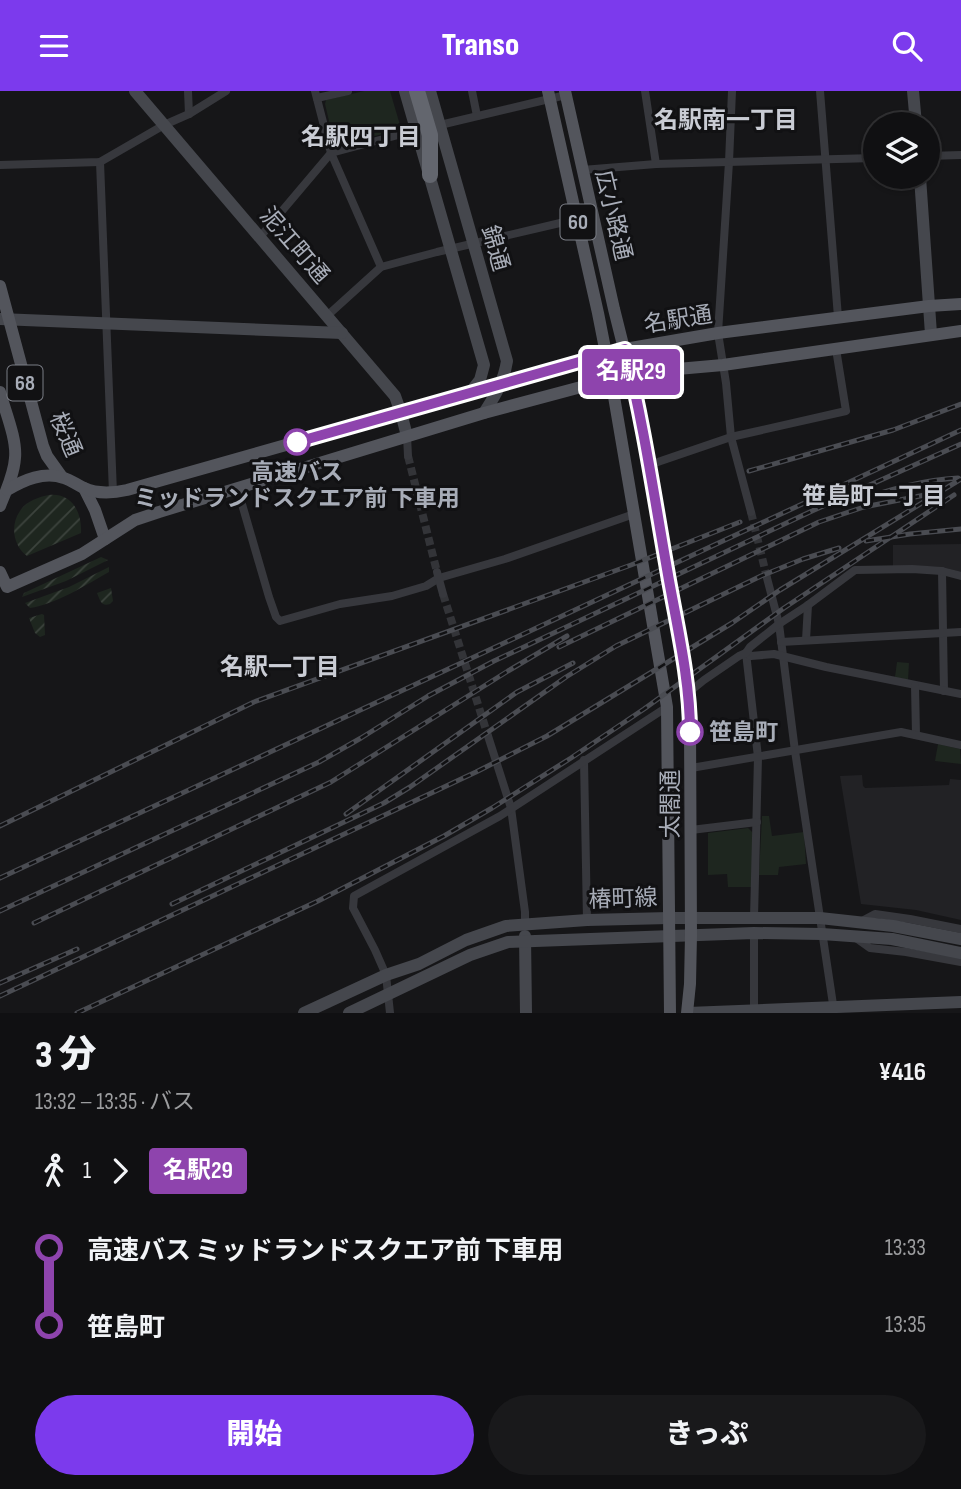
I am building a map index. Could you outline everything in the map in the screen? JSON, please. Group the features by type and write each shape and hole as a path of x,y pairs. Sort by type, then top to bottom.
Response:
{"highway":[{"path":"423,96 430,135 430,175"}],"main road":[{"name":"広小路通","path":"566,93 625,349"},
{"name":"広小路通","path":"549,95 611,379"},
{"name":"桜通","path":"0,286 4,319 43,446 62,477"},
{"name":"名駅通","path":"62,477 84,488 113,493 625,349 718,333 961,304"},
{"path":"0,572 4,588 82,554 135,520 484,412 611,379 961,331"},
{"name":"太閤通","path":"625,349 649,465 688,693 691,768 688,1013"},
{"name":"太閤通","path":"611,379 667,707 670,1013"},
{"name":"68","path":"0,506 16,455 1,399"},
{"path":"7,490 32,478 62,477"},
{"path":"84,488 105,539"}],"street":[{"name":"泥江町通","path":"135,91 328,315 394,396 407,436"},
{"path":"188,91 189,114"},
{"path":"0,165 100,162 226,91"},
{"path":"348,91 316,95 331,153 382,267"},
{"name":"錦通","path":"405,91 484,365 480,380 470,393"},
{"path":"472,91 477,116"},
{"path":"645,91 656,164"},
{"path":"732,91 718,333 731,437 751,512"},
{"path":"820,91 838,317"},
{"path":"913,91 915,112"},
{"path":"440,125 549,95 566,93"},
{"name":"錦通","path":"423,96 440,125 507,361 501,383 484,412"},
{"path":"260,237 331,153 417,130"},
{"path":"940,156 961,155"},
{"path":"582,170 656,164 863,158"},
{"path":"100,162 113,493"},
{"path":"921,189 931,334"},
{"path":"328,315 382,267 577,219"},
{"path":"4,319 342,333"},
{"path":"649,465 731,437 846,411 836,349"},
{"path":"407,436 408,456"},
{"path":"237,487 269,597 277,619 283,621 340,604 392,596 426,586 438,575 505,559 634,514"},
{"path":"688,693 746,653 779,624 855,570 912,569 942,571 961,576"},
{"path":"942,571 944,691"},
{"path":"438,575 443,594"},
{"path":"767,578 779,624 834,1010"},
{"path":"806,640 808,605"},
{"path":"781,642 961,632"},
{"path":"746,653 751,656 774,654 961,694"},
{"path":"746,653 758,757 754,918"},
{"path":"915,686 916,735"},
{"path":"390,1013 386,975 353,908 354,896 500,816 667,707"},
{"path":"691,768 901,732 961,745"},
{"path":"488,736 511,808 525,912 526,1013"},
{"path":"584,760 587,920"},
{"path":"691,830 757,822"},
{"path":"862,921 875,914 961,929"},
{"name":"椿町線","path":"304,1013 386,975 419,964 466,940 506,926 587,920 820,918 862,921 961,939"},
{"path":"754,933 755,1012"},
{"name":"椿町線","path":"349,1013 470,955 508,942 822,933 892,939 961,953"},
{"path":"854,936 870,948 961,962"},
{"path":"688,1013 834,1010 961,1002"}],"shaded area":[{"path":"364,91 390,91 399,130 338,145 334,142 326,100"},
{"path":"49,495 64,497 70,501 78,512 81,533 27,556 16,541 14,529 17,517 29,502"},
{"path":"961,544 961,572 942,567 893,566 893,545"},
{"path":"101,557 108,560 66,581 22,597 24,593"},
{"path":"109,567 109,572 60,598 30,608 25,603 69,587"},
{"path":"111,588 113,601 107,605 103,604 97,593"},
{"path":"42,614 45,635 40,637 35,633 29,618"},
{"path":"897,662 909,663 908,680 895,677"},
{"path":"938,744 960,749 961,764 935,761"},
{"path":"862,775 865,788 949,785 950,779 961,780 961,920 916,910 861,904 840,776"},
{"path":"762,816 769,816 772,836 804,832 806,864 779,867 778,875 759,875"},
{"path":"748,828 752,832 752,887 728,887 727,874 708,875 708,833"}],"tunnel":[{"path":"408,456 437,572"},
{"path":"751,512 767,578"},
{"path":"443,594 488,736"}],"railway":[{"path":"749,471 893,430 961,404"},
{"path":"0,878 961,430"},
{"path":"0,911 319,762 428,696 494,661 961,444"},
{"path":"852,503 904,486 958,478"},
{"path":"0,996 547,736 961,479"},
{"path":"559,647 819,522 864,507 930,494"},
{"path":"77,1013 318,901 492,808 644,709 784,608 954,495"},
{"path":"0,826 254,702 631,565 740,522"},
{"path":"866,541 961,529"},
{"path":"172,904 384,803 566,677 616,646 761,576 839,548"},
{"path":"34,923 331,782 567,636"},
{"path":"346,814 517,692 573,663"},
{"path":"0,983 77,949"}],"bus line":[{"name":"名駅29","path":"297,442 625,349 639,408 688,693 690,732"}],"place":[{"name":"高速バス ミッドランドスクエア前 下車用","path":"297,442"},
{"name":"笹島町","path":"690,732"}],"district":[{"name":"名駅南一丁目","path":"726,120"},
{"name":"名駅四丁目","path":"361,137"},
{"name":"笹島町一丁目","path":"874,496"},
{"name":"名駅一丁目","path":"280,667"}]}
